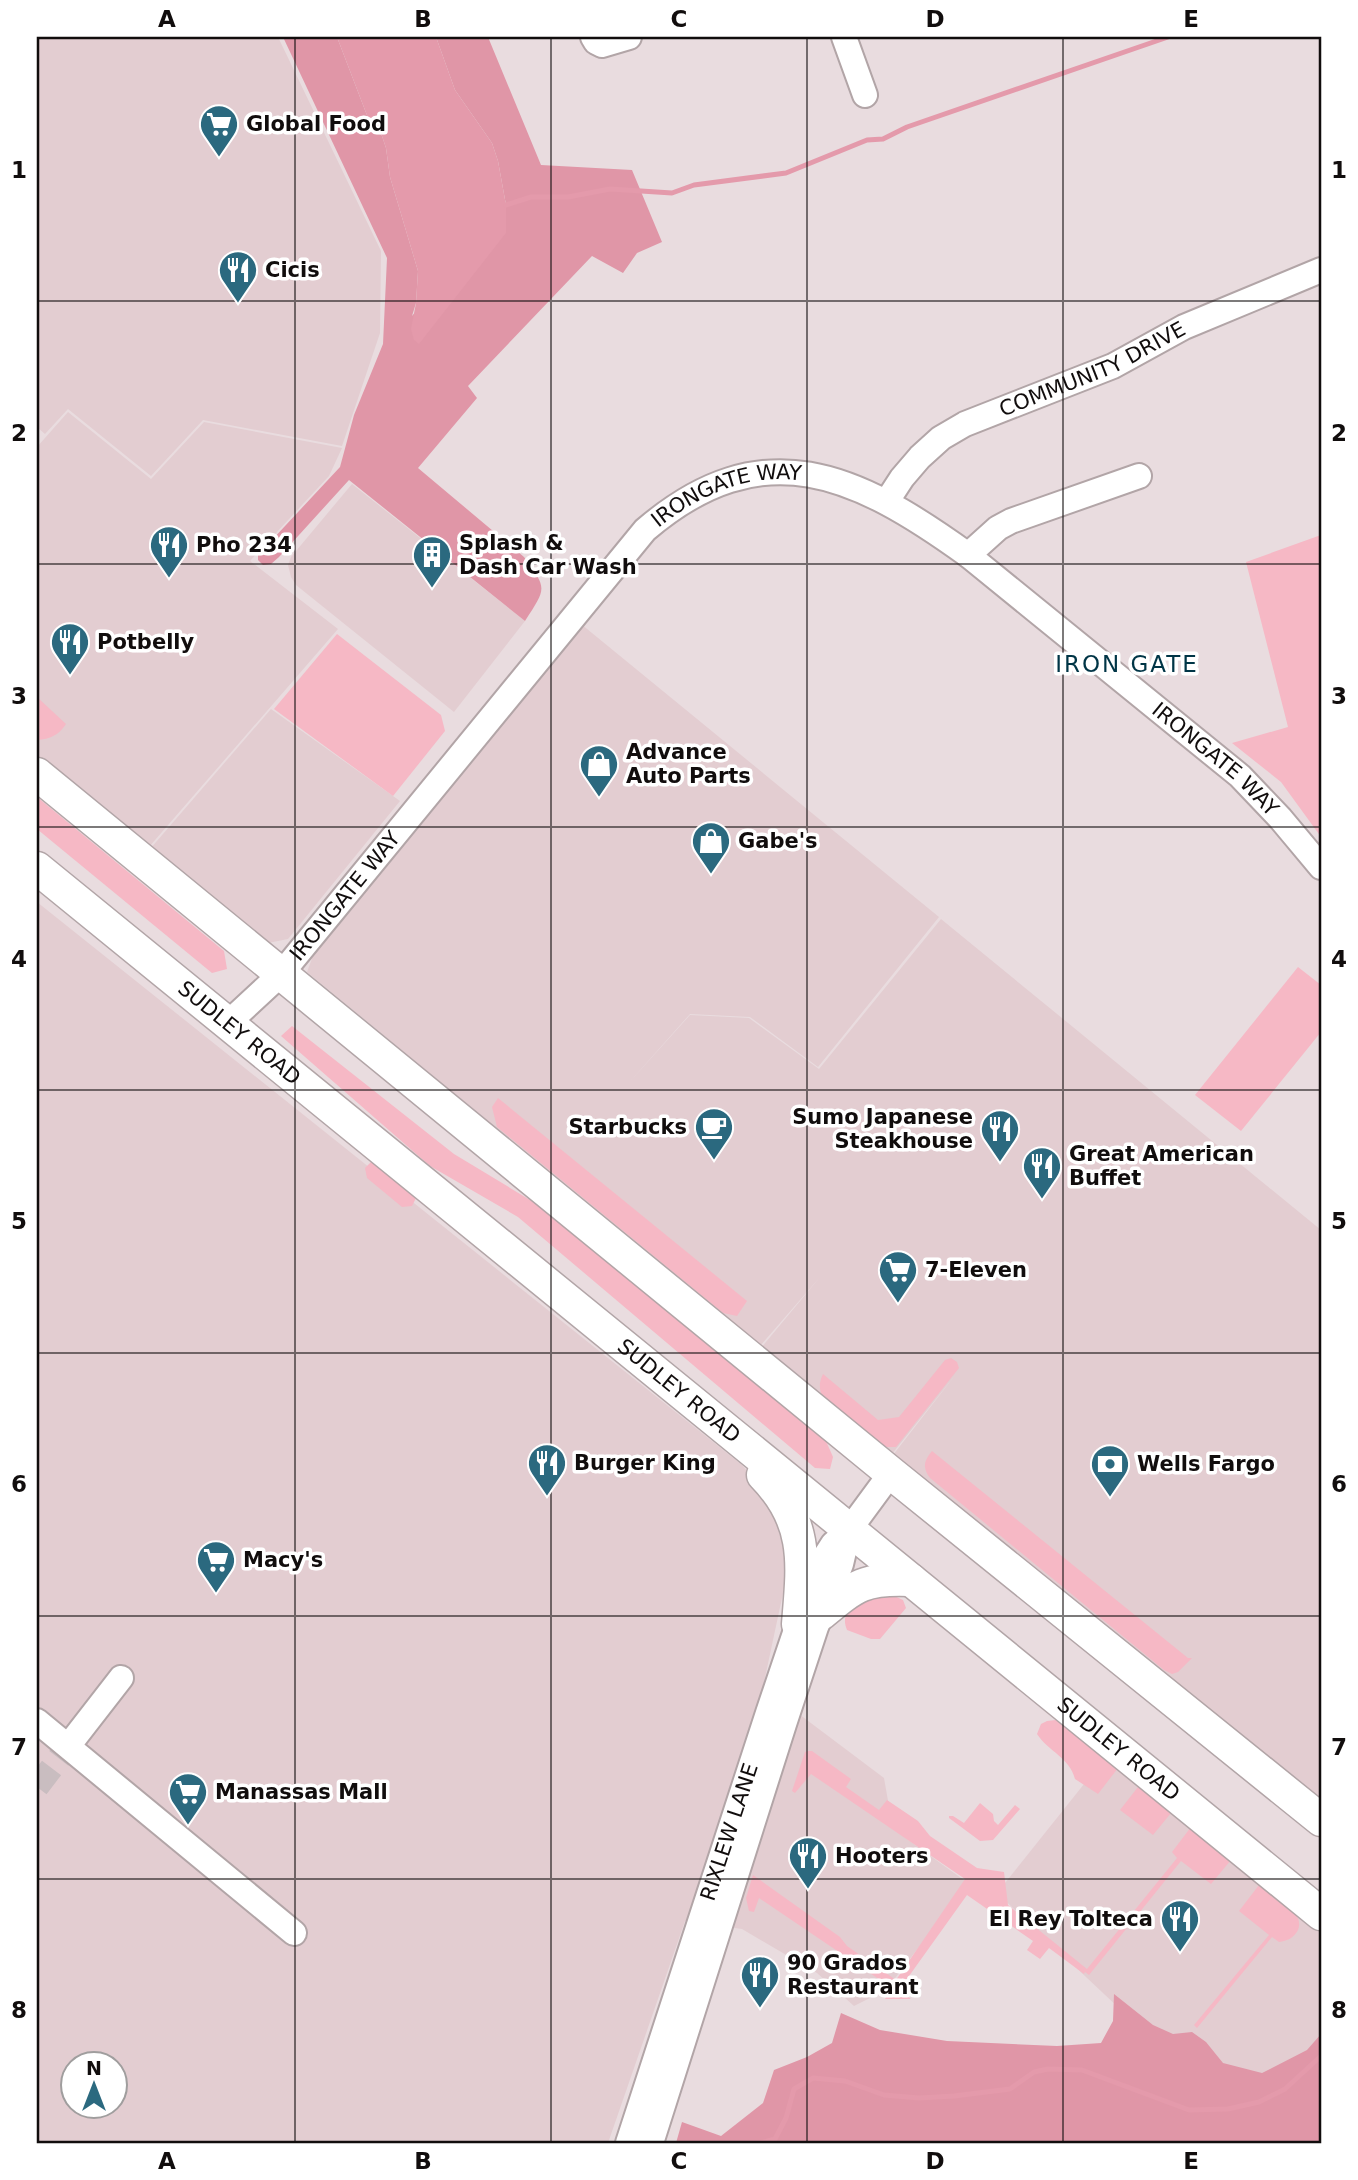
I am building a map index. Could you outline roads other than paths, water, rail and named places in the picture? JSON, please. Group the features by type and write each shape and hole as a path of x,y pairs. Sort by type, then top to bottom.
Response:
{"main road":[{"path":"37,774 891,1473 1321,1820"},
{"name":"SUDLEY ROAD","path":"37,868 1321,1914"},
{"path":"702,1410 776,1488 796,1523 809,1619 859,1585 880,1580 911,1580"}],"street":[{"path":"593,37 602,46 629,37"},
{"path":"844,37 865,95"},
{"name":"COMMUNITY DRIVE","path":"887,501 920,457 965,424 1113,366 1184,327 1321,270"},
{"name":"IRONGATE WAY","path":"228,1023 281,974 630,545 656,520 678,504 713,485 736,477 765,472 812,474 856,487 887,501 968,555 1240,776 1321,867"},
{"path":"968,555 998,528 1139,476"},
{"name":"RIXLEW LANE","path":"651,2143 726,1902 809,1619 822,1561 833,1544 849,1530 891,1473"},
{"name":"RIXLEW LANE","path":"628,2143 809,1619"},
{"path":"69,1745 121,1678"},
{"path":"37,1721 294,1933"}],"waterway":[{"path":"506,205 531,197 568,197 610,189 672,193 694,185 786,173 867,140 883,139 907,127 1168,37"},
{"path":"761,2143 775,2139 786,2118 794,2089 813,2078 845,2081 884,2095 919,2098 1010,2089 1034,2072 1048,2069 1082,2070 1189,2110 1228,2109 1259,2102 1285,2089 1321,2056"}],"tunnel":[{"path":"37,1787 69,1745"}],"place":[{"name":"Global Food","path":"219,158"},
{"name":"Cicis","path":"238,304"},
{"name":"Pho 234","path":"169,579"},
{"name":"Splash & Dash Car Wash","path":"432,589"},
{"name":"Potbelly","path":"70,676"},
{"name":"Advance Auto Parts","path":"599,798"},
{"name":"Gabe's","path":"711,875"},
{"name":"Starbucks","path":"714,1161"},
{"name":"Sumo Japanese Steakhouse","path":"1000,1163"},
{"name":"Great American Buffet","path":"1042,1200"},
{"name":"7-Eleven","path":"898,1304"},
{"name":"Burger King","path":"547,1497"},
{"name":"Wells Fargo","path":"1110,1498"},
{"name":"Macy's","path":"216,1594"},
{"name":"Manassas Mall","path":"188,1826"},
{"name":"Hooters","path":"808,1890"},
{"name":"El Rey Tolteca","path":"1180,1953"},
{"name":"90 Grados Restaurant","path":"760,2009"}],"district":[{"name":"IRON GATE","path":"1127,664"}]}
